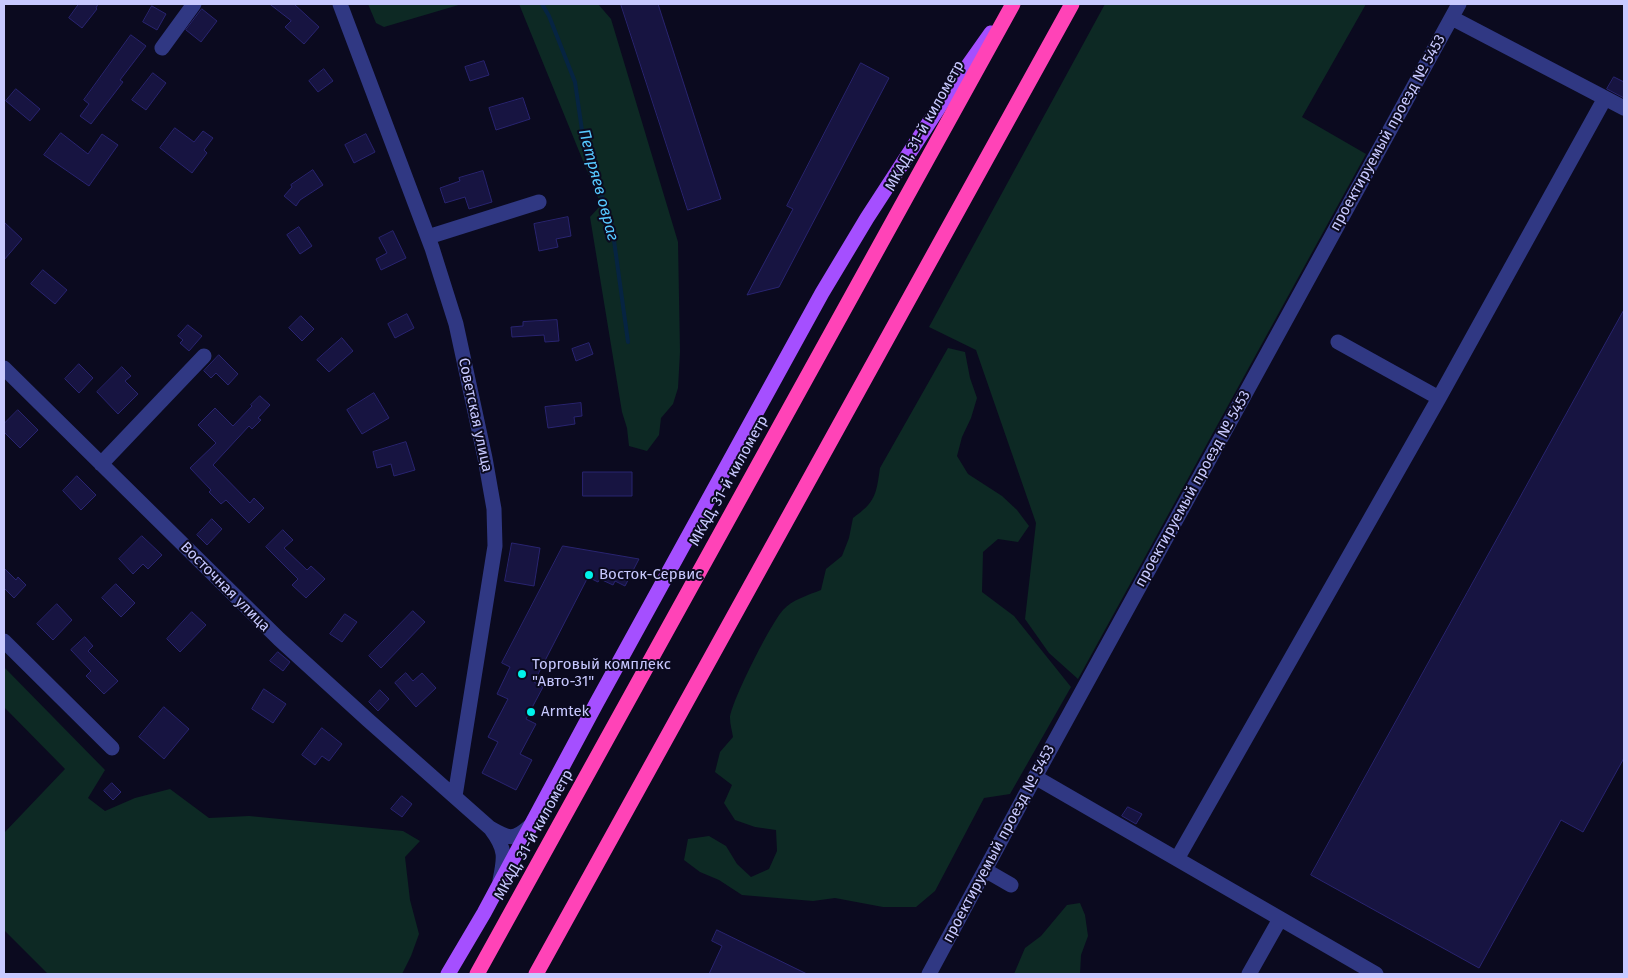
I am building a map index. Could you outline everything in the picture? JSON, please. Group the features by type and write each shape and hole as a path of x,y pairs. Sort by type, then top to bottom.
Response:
{"highway":[{"name":"МКАД, 31-й километр","path":"477,974 1012,4"},
{"path":"536,974 1072,4"}],"main road":[{"path":"448,974 500,883 822,293 867,218 937,109 1012,4"}],"street":[{"path":"162,48 194,4"},
{"name":"Советская улица","path":"340,4 428,237 456,324 494,509 495,546 455,796"},
{"name":"проектируемый проезд № 5453","path":"929,974 1459,4"},
{"path":"1452,18 1624,108"},
{"path":"1177,859 1439,398 1604,98"},
{"path":"428,237 539,202"},
{"path":"1338,342 1439,398"},
{"path":"101,464 204,356"},
{"name":"Восточная улица","path":"4,368 278,639 455,796"},
{"path":"4,640 112,748"},
{"path":"1035,777 1376,974"},
{"path":"455,796 490,828 500,842 503,852 500,883"},
{"path":"490,828 512,838 520,835 530,826"},
{"path":"985,870 1011,885"},
{"path":"1249,974 1280,919"}],"green space":[{"path":"368,4 462,4 384,27 376,23"},
{"path":"519,4 598,4 611,19 678,242 680,352 678,388 673,404 661,418 659,435 647,451 629,446 627,428 622,412 590,217 601,205"},
{"path":"1105,4 1366,4 1302,117 1366,154 1078,679 1049,653 1025,619 1036,523 976,350 929,327"},
{"path":"948,348 965,352 970,378 977,398 957,456 968,474 1002,496 1017,510 1029,526 1018,542 998,539 983,552 982,592 1014,616 1071,687 1010,794 984,798 935,891 916,907 883,907 835,898 813,901 742,895 719,880 700,872 684,860 688,839 709,836 726,846 737,864 751,877 769,869 777,851 776,830 755,827 735,820 724,803 732,785 715,772 720,752 733,737 730,718 732,709 752,663 777,618 791,603 821,590 826,569 842,556 849,538 853,518 873,498 876,492 880,468"},
{"path":"4,667 105,770 88,798 105,811 135,798 170,789 209,818 249,816 403,831 420,841 405,857 410,900 419,934 402,974 48,974 4,930 4,833 65,769 4,707"},
{"path":"1080,903 1085,915 1088,936 1081,955 1080,974 1014,974 1025,948 1041,936 1067,905"}],"building":[{"path":"79,4 98,4 97,9 82,28 69,18"},
{"path":"270,4 294,4 319,27 304,44 285,27 291,21"},
{"path":"621,4 658,4 721,199 688,210"},
{"path":"152,6 166,14 157,30 143,22"},
{"path":"202,9 217,21 201,42 186,30"},
{"path":"131,35 146,46 120,80 123,82 91,124 80,116 89,104 84,100"},
{"path":"484,61 489,75 470,81 465,67"},
{"path":"861,63 889,78 779,287 747,295 793,209 787,206"},
{"path":"324,69 333,81 318,92 309,81"},
{"path":"153,73 166,83 146,110 132,100"},
{"path":"1614,77 1624,82 1624,98 1607,89"},
{"path":"16,89 40,109 30,121 6,101"},
{"path":"523,98 530,119 496,130 489,108"},
{"path":"175,128 194,142 203,131 213,138 204,150 207,153 192,173 160,148"},
{"path":"61,133 88,154 102,134 118,145 89,186 44,155"},
{"path":"366,134 375,152 354,163 345,145"},
{"path":"313,170 323,185 300,200 296,206 284,196 292,187 291,185"},
{"path":"483,171 492,202 469,209 465,197 445,203 440,188 460,181 459,178"},
{"path":"568,217 571,236 556,239 558,247 539,251 534,224"},
{"path":"4,222 22,239 4,260"},
{"path":"299,227 312,246 300,254 287,235"},
{"path":"393,231 406,258 381,270 376,259 387,253 379,238"},
{"path":"43,270 67,290 55,304 31,284"},
{"path":"1624,310 1624,758 1583,832 1561,820 1479,968 1311,875"},
{"path":"407,314 414,328 395,338 388,324"},
{"path":"301,316 314,329 302,341 289,328"},
{"path":"557,320 559,341 545,342 544,335 512,337 511,327 523,326 523,322"},
{"path":"188,325 202,336 189,351 180,343 183,340 178,336"},
{"path":"342,338 353,351 329,372 317,360"},
{"path":"589,343 593,354 576,361 572,349"},
{"path":"219,355 238,374 228,385 216,373 211,378 204,371"},
{"path":"79,364 93,378 79,393 65,379"},
{"path":"122,367 131,376 125,381 138,394 118,414 97,392"},
{"path":"374,393 389,418 362,434 347,410"},
{"path":"260,396 270,405 258,418 261,420 252,429 249,426 213,465 250,503 254,498 264,508 249,523 226,500 221,504 209,492 211,490 190,468 216,443 198,425 215,408 233,426"},
{"path":"581,403 582,416 574,417 575,424 548,428 545,407"},
{"path":"18,410 38,430 20,448 4,432 4,424"},
{"path":"406,442 415,470 394,476 391,464 377,468 373,452"},
{"path":"583,472 632,472 632,496 583,496"},
{"path":"77,476 96,495 81,510 63,491"},
{"path":"212,519 222,529 207,545 197,535"},
{"path":"283,530 293,540 284,548 307,570 311,566 325,579 306,598 292,585 298,579 266,547"},
{"path":"142,536 162,555 148,569 143,564 133,574 119,559"},
{"path":"512,543 540,548 534,586 505,581"},
{"name":"Торговый комплекс \"Авто-31\"","path":"563,546 639,559 625,586 615,581 613,585 600,579 598,582 588,577 534,682 543,687 526,719 536,724 520,754 532,760 516,790 482,773 498,742 488,737 508,699 497,694 510,667 502,663"},
{"path":"4,568 16,580 18,577 26,585 14,598 4,588"},
{"path":"116,584 135,603 121,617 102,598"},
{"path":"57,604 72,620 53,640 37,624"},
{"path":"413,611 425,622 381,668 369,656"},
{"path":"192,612 206,625 180,652 167,639"},
{"path":"345,614 357,622 342,642 330,634"},
{"path":"85,637 93,646 88,651 118,681 104,694 86,676 91,671 71,650"},
{"path":"278,652 290,662 283,671 270,661"},
{"path":"406,673 413,681 422,673 436,688 416,707 395,683"},
{"path":"264,689 286,704 273,723 252,709"},
{"path":"380,690 389,699 378,711 369,702"},
{"path":"164,707 189,729 164,759 139,737"},
{"path":"322,728 342,744 329,761 322,756 315,765 302,755"},
{"path":"112,783 121,792 113,800 104,791"},
{"path":"402,796 412,804 402,817 391,809"},
{"path":"1128,807 1142,814 1136,824 1122,816"},
{"path":"717,930 807,974 709,974 722,946 712,941"}],"waterway":[{"name":"Петряев овраг","path":"542,4 549,16 575,82 584,144 612,226 628,342"}],"place":[{"name":"Восток-Сервис","path":"589,575"},
{"name":"Торговый комплекс \"Авто-31\"","path":"522,674"},
{"name":"Armtek","path":"531,712"}]}
